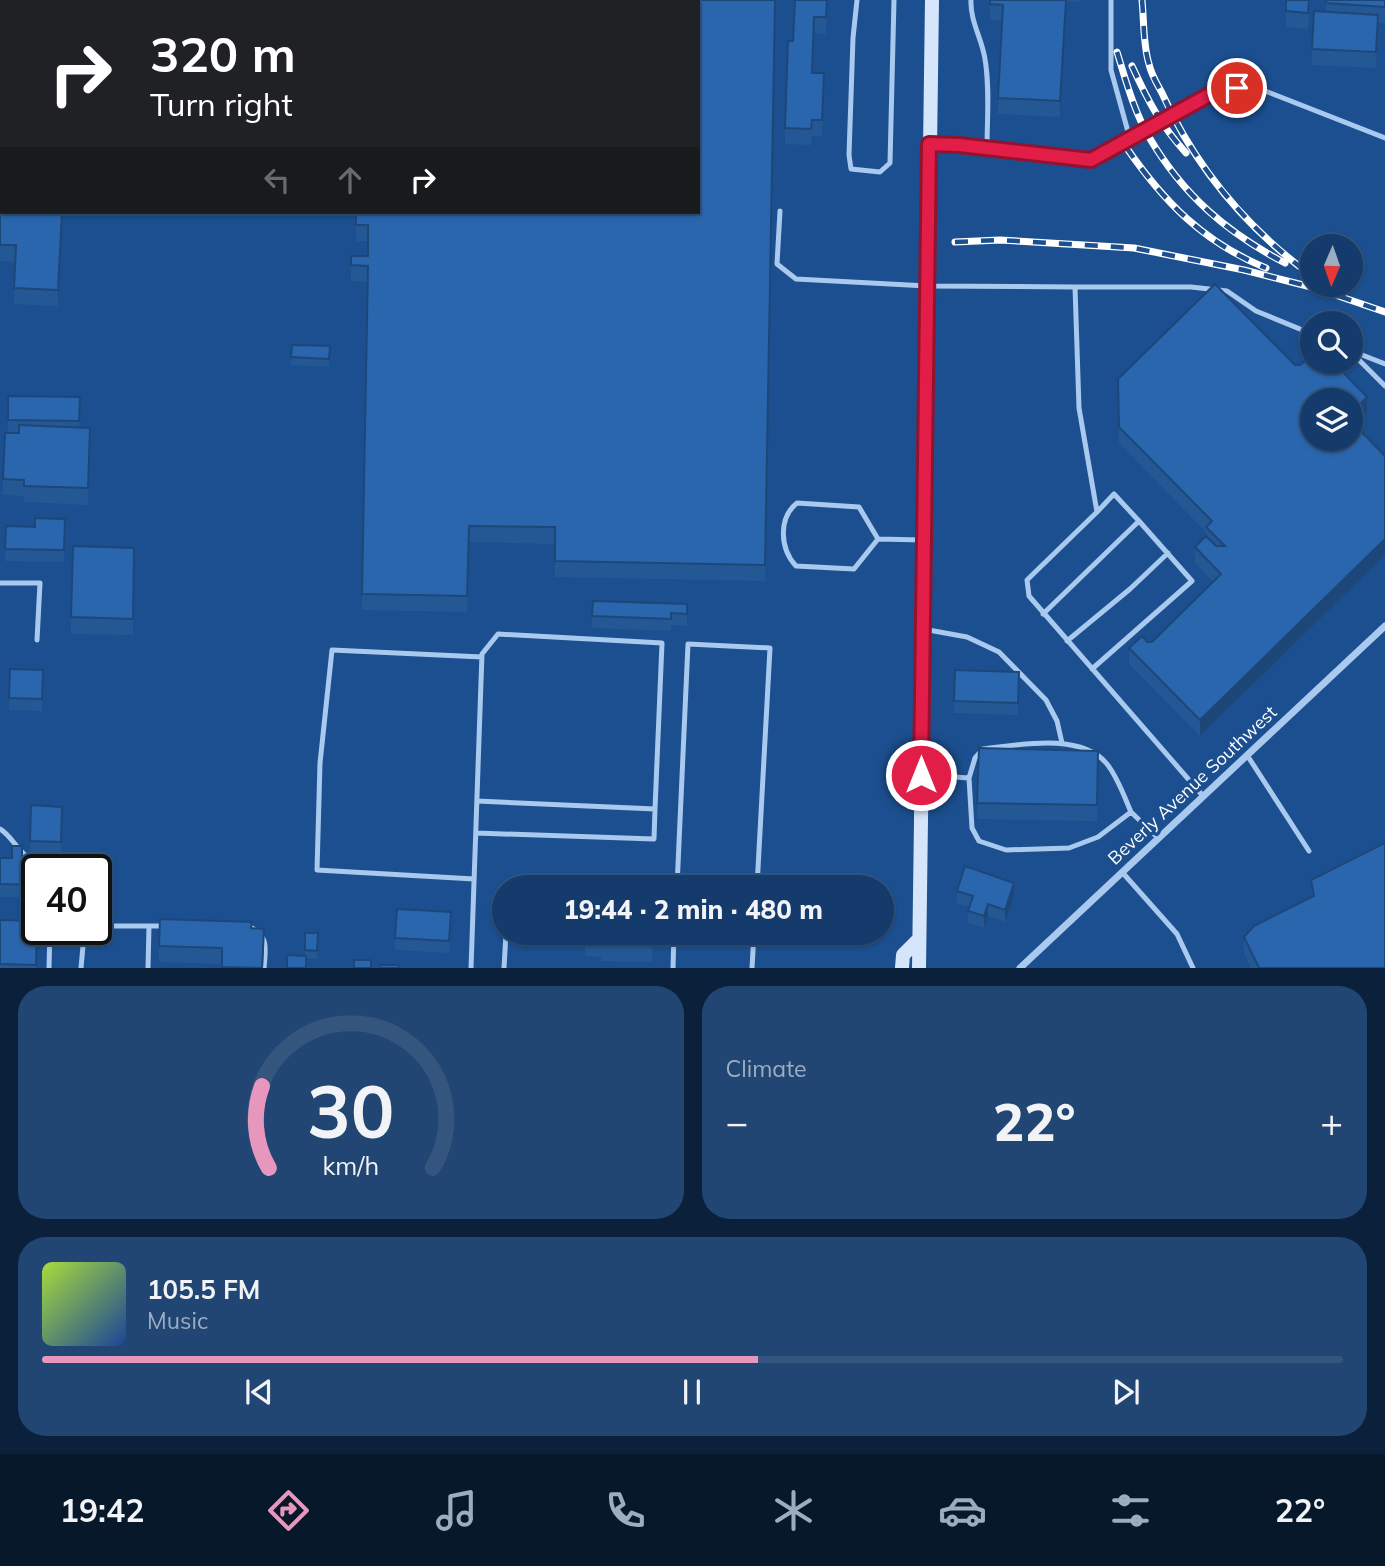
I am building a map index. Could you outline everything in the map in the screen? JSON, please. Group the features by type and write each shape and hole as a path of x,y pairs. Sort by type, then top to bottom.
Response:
{"street":[{"path":"919,968 932,0"},
{"name":"Beverly Avenue Southwest","path":"1020,968 1385,626"},
{"path":"902,968 903,955 919,939"}],"lane":[{"path":"857,0 853,38 850,169 880,172 890,163 894,0"},
{"path":"971,0 971,12 986,62 987,149"},
{"path":"1111,0 1111,70 1130,139"},
{"path":"929,144 1091,160 1218,90 1255,87 1385,138"},
{"path":"780,211 777,264 796,279 927,286 1191,287 1227,292 1256,311 1300,329"},
{"path":"1075,287 1079,408 1097,512"},
{"path":"1363,356 1385,364"},
{"path":"1363,363 1385,386"},
{"path":"1092,669 1192,581 1114,494 1027,580 1028,596 1203,796"},
{"path":"797,503 859,507 878,539 854,569 796,566 786,556 783,543 785,521 790,508 797,503"},
{"path":"1043,614 1139,521"},
{"path":"878,539 923,540"},
{"path":"1067,641 1130,589 1168,553"},
{"path":"0,583 40,583 37,640"},
{"path":"922,628 967,637 999,652 1046,700 1062,743"},
{"path":"471,968 482,657 498,634 662,643 654,839 476,833"},
{"path":"678,875 688,645 770,648 758,875"},
{"path":"474,879 317,870 320,763 332,650 482,657"},
{"path":"1131,812 1098,837 1069,848 1006,850 979,841 972,828 969,778 975,758 982,749 1062,743 1090,750 1106,763 1119,783 1131,812 1158,838"},
{"path":"1247,755 1309,851"},
{"path":"921,775 969,778"},
{"path":"477,801 655,809"},
{"path":"0,829 24,854"},
{"path":"1122,872 1177,934 1193,968"},
{"path":"233,925 247,925 263,937 266,944 264,968"},
{"path":"112,926 177,926"},
{"path":"148,968 149,926"},
{"path":"50,945 50,968"},
{"path":"81,968 83,945"},
{"path":"504,968 505,945"},
{"path":"673,968 674,945"},
{"path":"752,968 753,945"}],"building":[{"path":"700,0 775,0 765,565 555,561 555,527 469,526 467,596 362,594 368,266 351,265 351,256 368,256 368,225 356,225 356,214 700,214"},
{"path":"795,0 827,0 826,17 814,17 812,73 824,73 822,120 812,120 811,129 785,128 788,41 793,41"},
{"path":"990,0 1066,0 1060,101 998,98 1003,5 990,4"},
{"path":"1286,0 1309,0 1308,13 1286,11"},
{"path":"1326,0 1385,0 1385,7 1326,3"},
{"path":"1314,11 1378,15 1376,52 1312,49"},
{"path":"0,214 62,214 58,290 14,288 16,245 0,245"},
{"path":"1215,284 1295,365 1300,365 1300,374 1345,374 1358,388 1300,388 1300,451 1363,451 1363,433 1385,456 1385,539 1200,720 1129,648 1142,636 1147,642 1152,642 1221,574 1195,547 1206,536 1216,546 1225,546 1206,527 1212,521 1119,427 1118,379"},
{"path":"292,345 330,346 329,359 291,357"},
{"path":"8,396 80,397 79,421 8,420"},
{"path":"19,425 90,428 88,488 24,486 24,480 3,479 5,433 19,433"},
{"path":"35,518 65,519 64,550 5,549 6,526 35,527"},
{"path":"73,546 134,548 133,619 71,617"},
{"path":"593,601 687,604 687,614 671,613 671,619 592,616"},
{"path":"10,669 43,670 42,699 9,698"},
{"path":"955,670 1019,672 1018,703 954,701"},
{"path":"979,748 1098,751 1097,805 977,803"},
{"path":"31,805 62,807 61,842 30,841"},
{"path":"1385,843 1385,968 1259,968 1244,937 1254,926 1314,896 1311,880"},
{"path":"12,846 22,846 21,885 0,884 0,858 12,858"},
{"path":"965,866 1014,883 1005,910 988,904 984,916 968,911 973,896 957,891"},
{"path":"397,909 451,912 449,941 395,938"},
{"path":"160,919 252,922 251,928 264,929 262,968 222,967 222,948 159,946"},
{"path":"0,920 21,921 21,945 36,945 36,965 0,964"},
{"path":"305,933 318,933 317,951 305,950"},
{"path":"287,955 306,956 306,968 287,968"},
{"path":"354,960 371,960 371,968 354,968"},
{"path":"380,965 399,965 399,968 380,968"}],"railway":[{"path":"1142,0 1150,68 1190,146 1225,195 1245,217 1300,267"},
{"path":"1117,52 1144,127 1176,177 1225,225 1285,263"},
{"path":"1132,66 1155,112 1186,153"},
{"path":"1126,147 1170,203 1204,233 1243,258 1266,268"},
{"path":"955,242 1000,240 1134,248 1244,270 1315,288 1385,312"}],"route":[{"path":"921,775 929,144 1091,160 1218,90 1237,88"}]}
